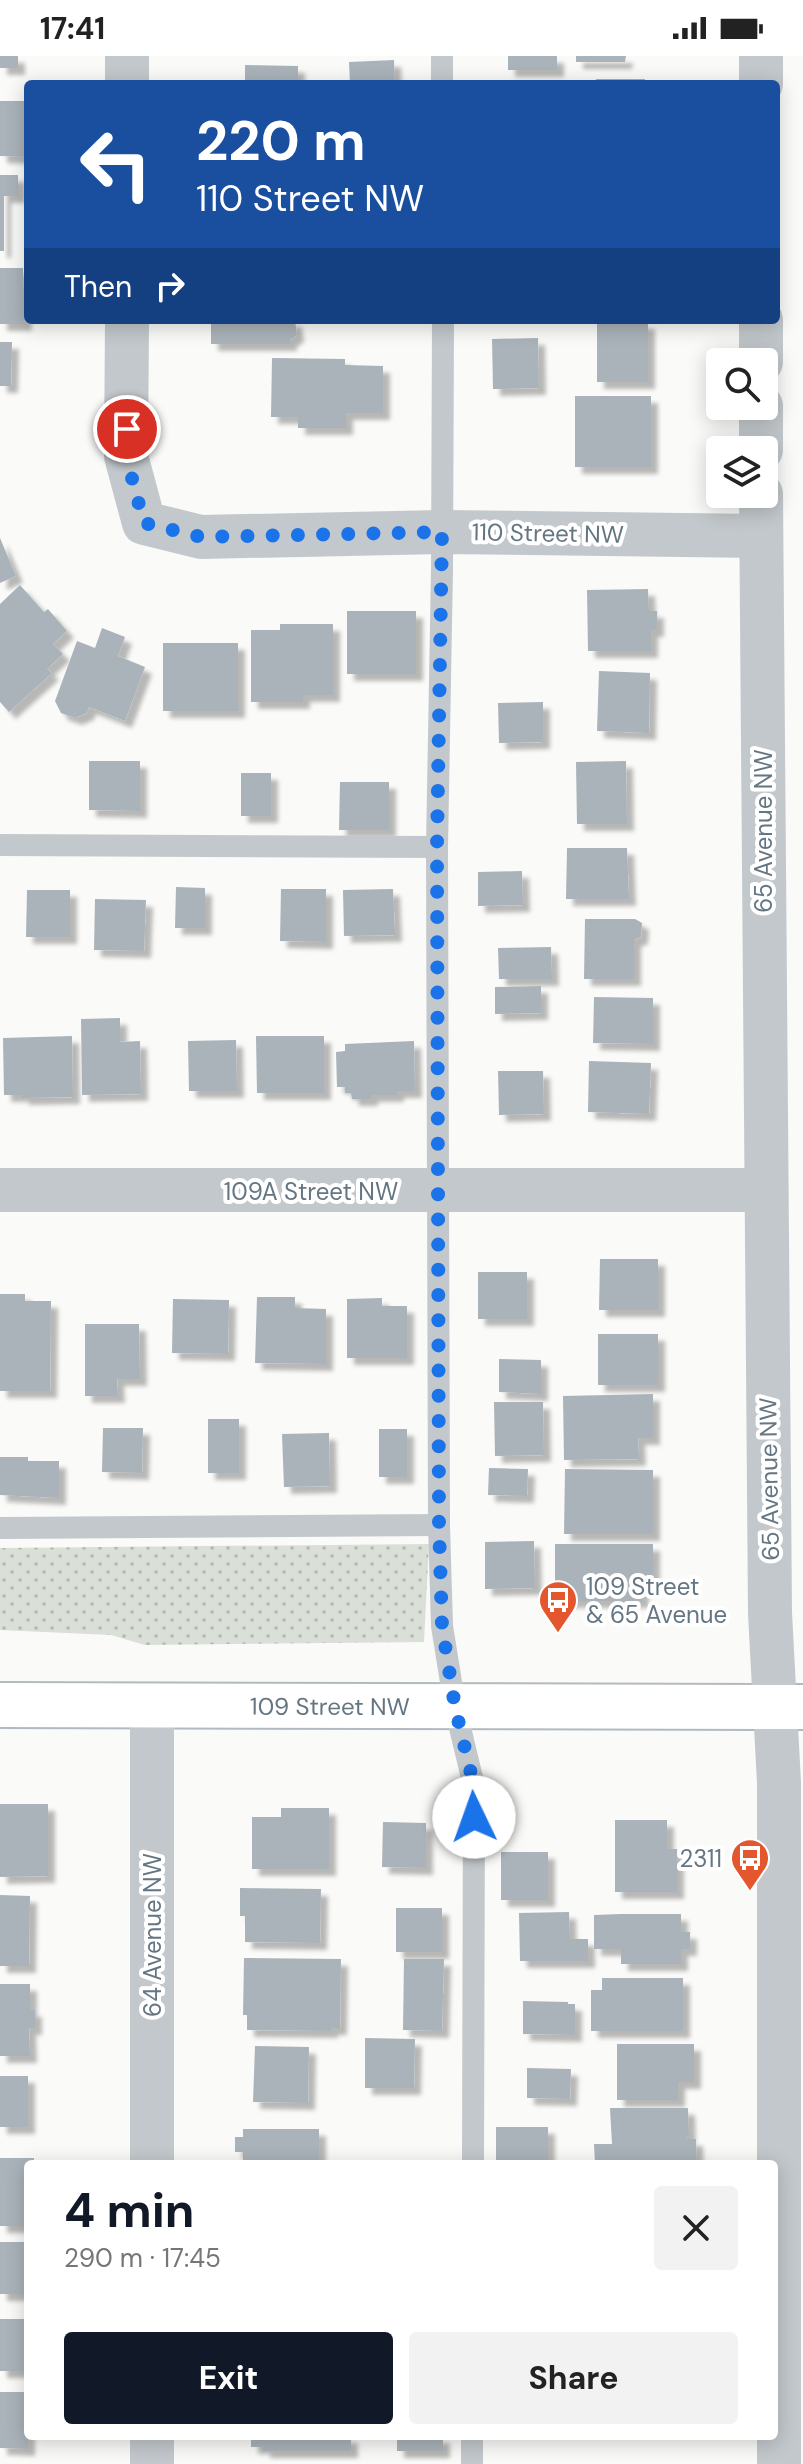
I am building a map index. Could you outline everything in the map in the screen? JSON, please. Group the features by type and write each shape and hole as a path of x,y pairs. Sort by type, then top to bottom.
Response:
{"main road":[{"name":"109 Street NW","path":"0,1705 789,1707"}],"street":[{"path":"127,56 127,80"},
{"path":"761,56 761,80"},
{"name":"110 Street NW","path":"127,324 126,456 144,523 201,537 442,532 761,515"},
{"path":"761,324 761,348"},
{"name":"65 Avenue NW","path":"761,515 770,1613 789,1707 779,1783 779,2464"},
{"name":"109A Street NW","path":"0,1190 766,1190"},
{"name":"64 Avenue NW","path":"152,1706 152,2160"},
{"path":"152,2440 152,2464"}],"lane":[{"path":"442,56 442,80"},
{"path":"443,324 437,847 439,1525 442,1626 455,1707 474,1786 473,2160"},
{"path":"0,845 437,847"},
{"path":"0,1528 439,1525"},
{"path":"472,2440 472,2464"}],"shaded area":[{"path":"429,1544 424,1642 145,1645 111,1635 0,1630 0,1548"}],"building":[{"path":"0,56 18,56 18,68 0,68"},
{"path":"508,56 557,56 557,70 508,70"},
{"path":"576,56 626,56 625,62 576,62"},
{"path":"394,60 395,80 350,80 349,62"},
{"path":"245,65 298,66 298,80 245,80"},
{"path":"596,79 645,79 645,80"},
{"path":"0,101 24,101 24,157 0,156"},
{"path":"0,175 18,175 18,196 4,196 4,251 0,251"},
{"path":"0,268 23,268 24,324 0,324"},
{"path":"211,324 296,324 297,335 290,340 290,344 211,344"},
{"path":"597,324 648,324 648,382 597,382"},
{"path":"538,338 539,388 493,389 492,339"},
{"path":"0,342 12,342 11,386 0,386"},
{"path":"272,358 345,359 345,365 383,366 383,413 346,413 346,428 298,428 298,417 271,417"},
{"path":"575,396 651,396 651,467 575,467"},
{"path":"0,538 16,576 0,583"},
{"path":"20,585 44,612 48,609 67,631 53,644 63,654 47,669 52,673 9,712 0,702 0,604"},
{"path":"648,589 649,611 657,611 657,630 651,630 651,651 588,651 587,590"},
{"path":"347,611 416,611 416,674 347,674"},
{"path":"280,624 333,624 333,695 303,695 303,702 251,702 251,630 280,630"},
{"path":"102,628 125,637 118,656 145,667 125,721 89,707 87,713 75,718 61,713 55,701 77,641 95,648"},
{"path":"163,643 238,643 238,711 163,711"},
{"path":"599,671 650,673 649,733 597,731"},
{"path":"543,702 543,742 499,743 498,703"},
{"path":"89,761 140,761 140,811 89,810"},
{"path":"626,761 627,824 577,824 576,762"},
{"path":"241,773 271,773 271,816 241,816"},
{"path":"340,782 389,782 389,830 339,830"},
{"path":"567,848 627,848 629,899 566,899"},
{"path":"522,871 523,905 478,906 478,872"},
{"path":"176,887 205,888 205,928 175,928"},
{"path":"281,889 326,889 326,942 280,941"},
{"path":"393,889 395,935 344,936 343,890"},
{"path":"27,890 70,890 70,937 26,937"},
{"path":"95,899 146,900 144,951 94,950"},
{"path":"585,919 635,919 642,923 641,937 634,940 634,979 584,979"},
{"path":"551,947 552,979 499,979 498,948"},
{"path":"541,986 541,1013 495,1014 495,987"},
{"path":"594,997 653,998 653,1044 593,1043"},
{"path":"120,1018 120,1042 140,1041 141,1094 82,1095 81,1019"},
{"path":"72,1036 73,1097 22,1098 22,1095 4,1095 3,1038"},
{"path":"256,1036 324,1036 324,1093 257,1093"},
{"path":"236,1040 237,1091 189,1091 188,1041"},
{"path":"414,1041 415,1091 352,1099 351,1093 345,1093 345,1087 337,1087 336,1052 345,1051 345,1044"},
{"path":"589,1061 651,1063 649,1114 588,1112"},
{"path":"498,1071 543,1071 544,1114 499,1115"},
{"path":"600,1259 658,1259 658,1310 599,1310"},
{"path":"478,1272 527,1272 527,1319 478,1319"},
{"path":"0,1294 25,1294 25,1301 51,1301 50,1391 0,1391"},
{"path":"257,1297 295,1297 295,1308 326,1309 326,1364 255,1363"},
{"path":"382,1298 382,1306 407,1306 407,1358 347,1358 347,1299"},
{"path":"173,1299 229,1300 228,1354 172,1353"},
{"path":"85,1324 139,1324 140,1379 117,1379 118,1396 85,1396"},
{"path":"598,1334 658,1334 658,1385 598,1385"},
{"path":"499,1359 541,1360 541,1394 499,1392"},
{"path":"653,1394 653,1438 638,1438 639,1459 564,1460 563,1396"},
{"path":"494,1402 543,1402 544,1455 495,1456"},
{"path":"208,1419 239,1419 239,1473 208,1473"},
{"path":"103,1428 143,1428 142,1473 102,1472"},
{"path":"379,1429 407,1429 407,1477 379,1477"},
{"path":"329,1433 330,1486 284,1487 282,1434"},
{"path":"0,1457 59,1461 59,1498 0,1495"},
{"path":"489,1468 528,1469 527,1496 488,1495"},
{"path":"565,1469 653,1470 653,1534 564,1534"},
{"path":"534,1541 535,1588 485,1589 485,1542"},
{"path":"555,1544 653,1544 653,1578 642,1578 642,1601 555,1601"},
{"path":"0,1804 48,1804 48,1876 0,1877"},
{"path":"281,1808 329,1808 329,1869 252,1869 252,1817 281,1817"},
{"path":"615,1820 667,1820 667,1849 677,1849 677,1892 615,1892"},
{"path":"383,1822 426,1823 426,1868 382,1867"},
{"path":"501,1852 548,1852 548,1900 501,1900"},
{"path":"240,1888 321,1889 320,1943 245,1942 245,1916 240,1916"},
{"path":"0,1895 30,1896 29,1966 0,1966"},
{"path":"396,1908 442,1908 442,1952 396,1952"},
{"path":"569,1912 570,1939 588,1939 588,1961 520,1961 519,1913"},
{"path":"681,1914 681,1932 690,1932 690,1949 681,1949 681,1964 621,1964 621,1949 594,1949 594,1915"},
{"path":"244,1958 341,1959 340,2028 331,2028 331,2031 247,2030 247,2015 243,2015"},
{"path":"404,1959 444,1959 442,2031 403,2030"},
{"path":"602,1978 683,1978 683,2031 591,2031 591,1990 602,1990"},
{"path":"0,1984 30,1984 30,2010 35,2010 35,2028 29,2028 30,2056 0,2056"},
{"path":"523,2001 575,2004 575,2035 523,2034"},
{"path":"365,2038 415,2039 414,2088 365,2088"},
{"path":"617,2044 694,2044 694,2082 678,2082 678,2100 617,2100"},
{"path":"255,2046 309,2047 308,2103 253,2102"},
{"path":"527,2068 571,2069 570,2099 527,2098"},
{"path":"0,2076 28,2076 28,2127 0,2127"},
{"path":"610,2108 688,2108 689,2135 686,2139 696,2139 697,2160 595,2160 594,2144 612,2144"},
{"path":"496,2127 548,2127 548,2160 496,2160"},
{"path":"243,2129 319,2129 319,2160 243,2160 243,2152 235,2152 235,2137 243,2137"},
{"path":"0,2158 34,2158 24,2160 24,2226 0,2226"},
{"path":"0,2242 24,2242 24,2294 0,2294"},
{"path":"0,2319 24,2319 24,2371 0,2371"},
{"path":"0,2392 24,2392 24,2440 28,2440 28,2449 0,2448"},
{"path":"251,2440 351,2440 351,2451 263,2451 263,2447 251,2447"},
{"path":"397,2440 443,2440 443,2451 397,2451"}],"place":[{"name":"109 Street & 65 Avenue","path":"558,1634"},
{"name":"2311","path":"750,1892"}],"route":[{"path":"127,429 126,456 144,523 201,537 442,532 437,847 439,1525 442,1626 455,1707 474,1786 474,1817"}]}
